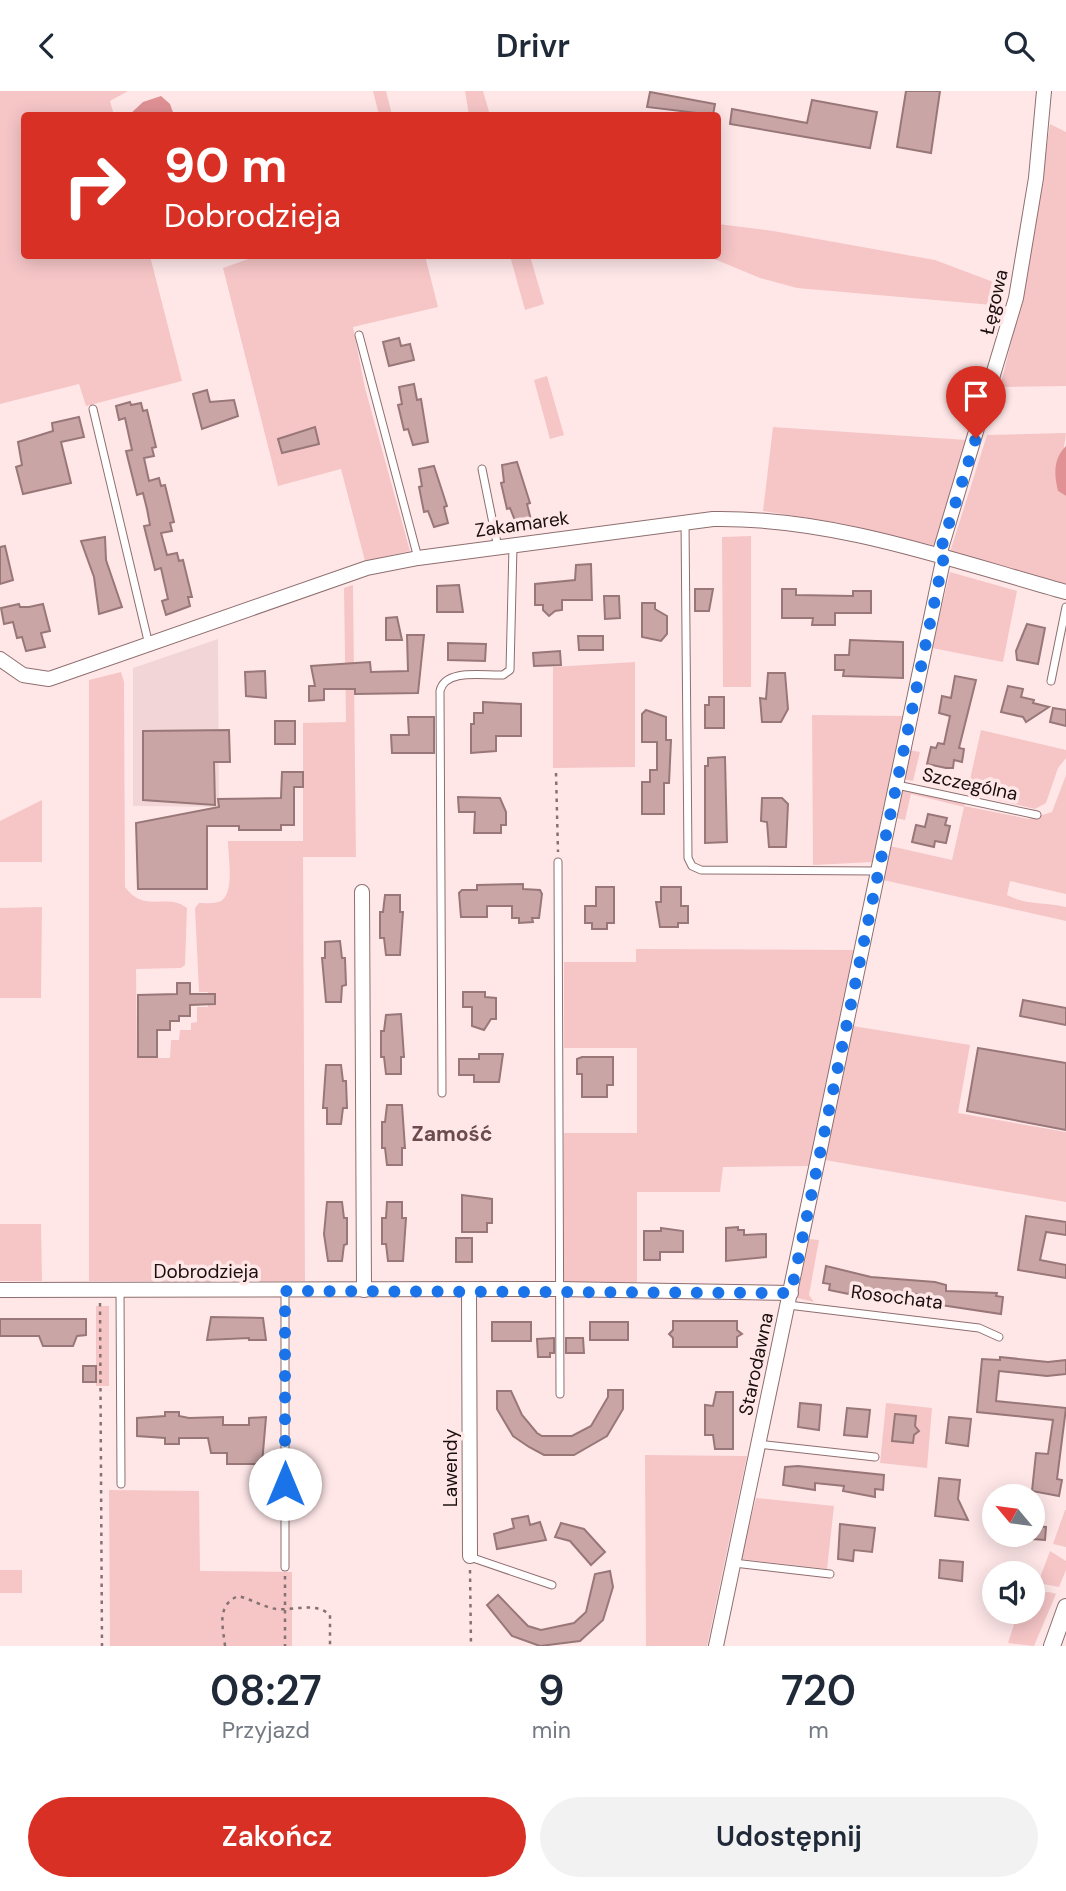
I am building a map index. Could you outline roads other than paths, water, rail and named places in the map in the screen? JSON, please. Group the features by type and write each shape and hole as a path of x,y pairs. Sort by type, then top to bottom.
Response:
{"street":[{"name":"Łęgowa","path":"942,556 1016,298 1036,178 1044,91"},
{"name":"Zakamarek","path":"0,659 23,675 49,679 149,646 330,579 418,558 685,521 756,519 844,533 942,556 1066,592"},
{"name":"Starodawna","path":"716,1646 942,556"},
{"path":"362,892 365,1290"},
{"name":"Dobrodzieja","path":"0,1290 558,1289 789,1299"},
{"name":"Lawendy","path":"469,1291 470,1556"},
{"path":"1052,1646 1066,1607"}],"lane":[{"path":"359,335 418,558"},
{"path":"93,409 149,646"},
{"path":"442,1093 440,691 444,681 452,677 503,675 510,670 506,547 482,469"},
{"path":"685,521 688,858 692,866 701,870 876,870"},
{"path":"1051,681 1066,607"},
{"name":"Szczególna","path":"896,784 1037,815"},
{"path":"558,862 560,1394"},
{"path":"120,1290 121,1484"},
{"path":"285,1291 285,1567"},
{"name":"Rosochata","path":"789,1299 979,1328 999,1337"},
{"path":"758,1444 875,1457"},
{"path":"470,1556 552,1585"},
{"path":"733,1563 831,1574"}],"district":[{"name":"Zamość","path":"452,1134"}]}
